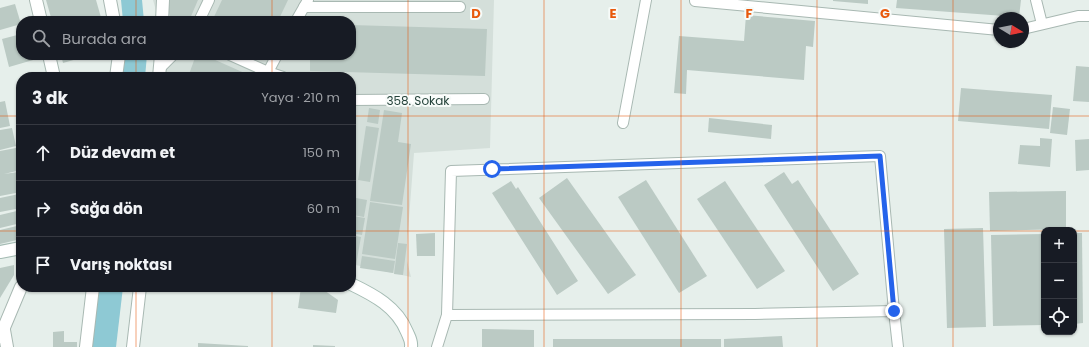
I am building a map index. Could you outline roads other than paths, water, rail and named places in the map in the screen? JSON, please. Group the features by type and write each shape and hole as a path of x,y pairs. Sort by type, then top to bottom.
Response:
{"street":[{"path":"36,0 40,16"},
{"path":"110,0 113,16"},
{"path":"162,16 163,0"},
{"path":"50,60 53,72"},
{"path":"117,72 118,60"},
{"path":"160,72 161,60"},
{"path":"0,252 16,249"},
{"path":"356,286 374,295 386,304 403,322 412,342 411,347"},
{"path":"7,347 2,334 19,292"},
{"path":"86,347 92,292"},
{"path":"133,347 139,292"}],"lane":[{"path":"201,16 209,0"},
{"path":"623,122 646,0"},
{"path":"1036,0 1042,24"},
{"path":"695,1 993,29"},
{"path":"299,16 306,4 460,7"},
{"path":"1029,27 1078,16 1089,16"},
{"path":"160,72 169,60"},
{"path":"240,60 263,72"},
{"path":"268,72 274,60"},
{"name":"358. Sokak","path":"356,102 484,99"},
{"path":"437,347 447,314 451,171 880,156 898,347"},
{"path":"447,314 755,314 894,311"}],"water":[{"path":"121,0 142,0 144,16 123,16"},
{"path":"124,60 147,60 145,72 122,72"},
{"path":"98,292 122,292 116,347 92,347"}]}
